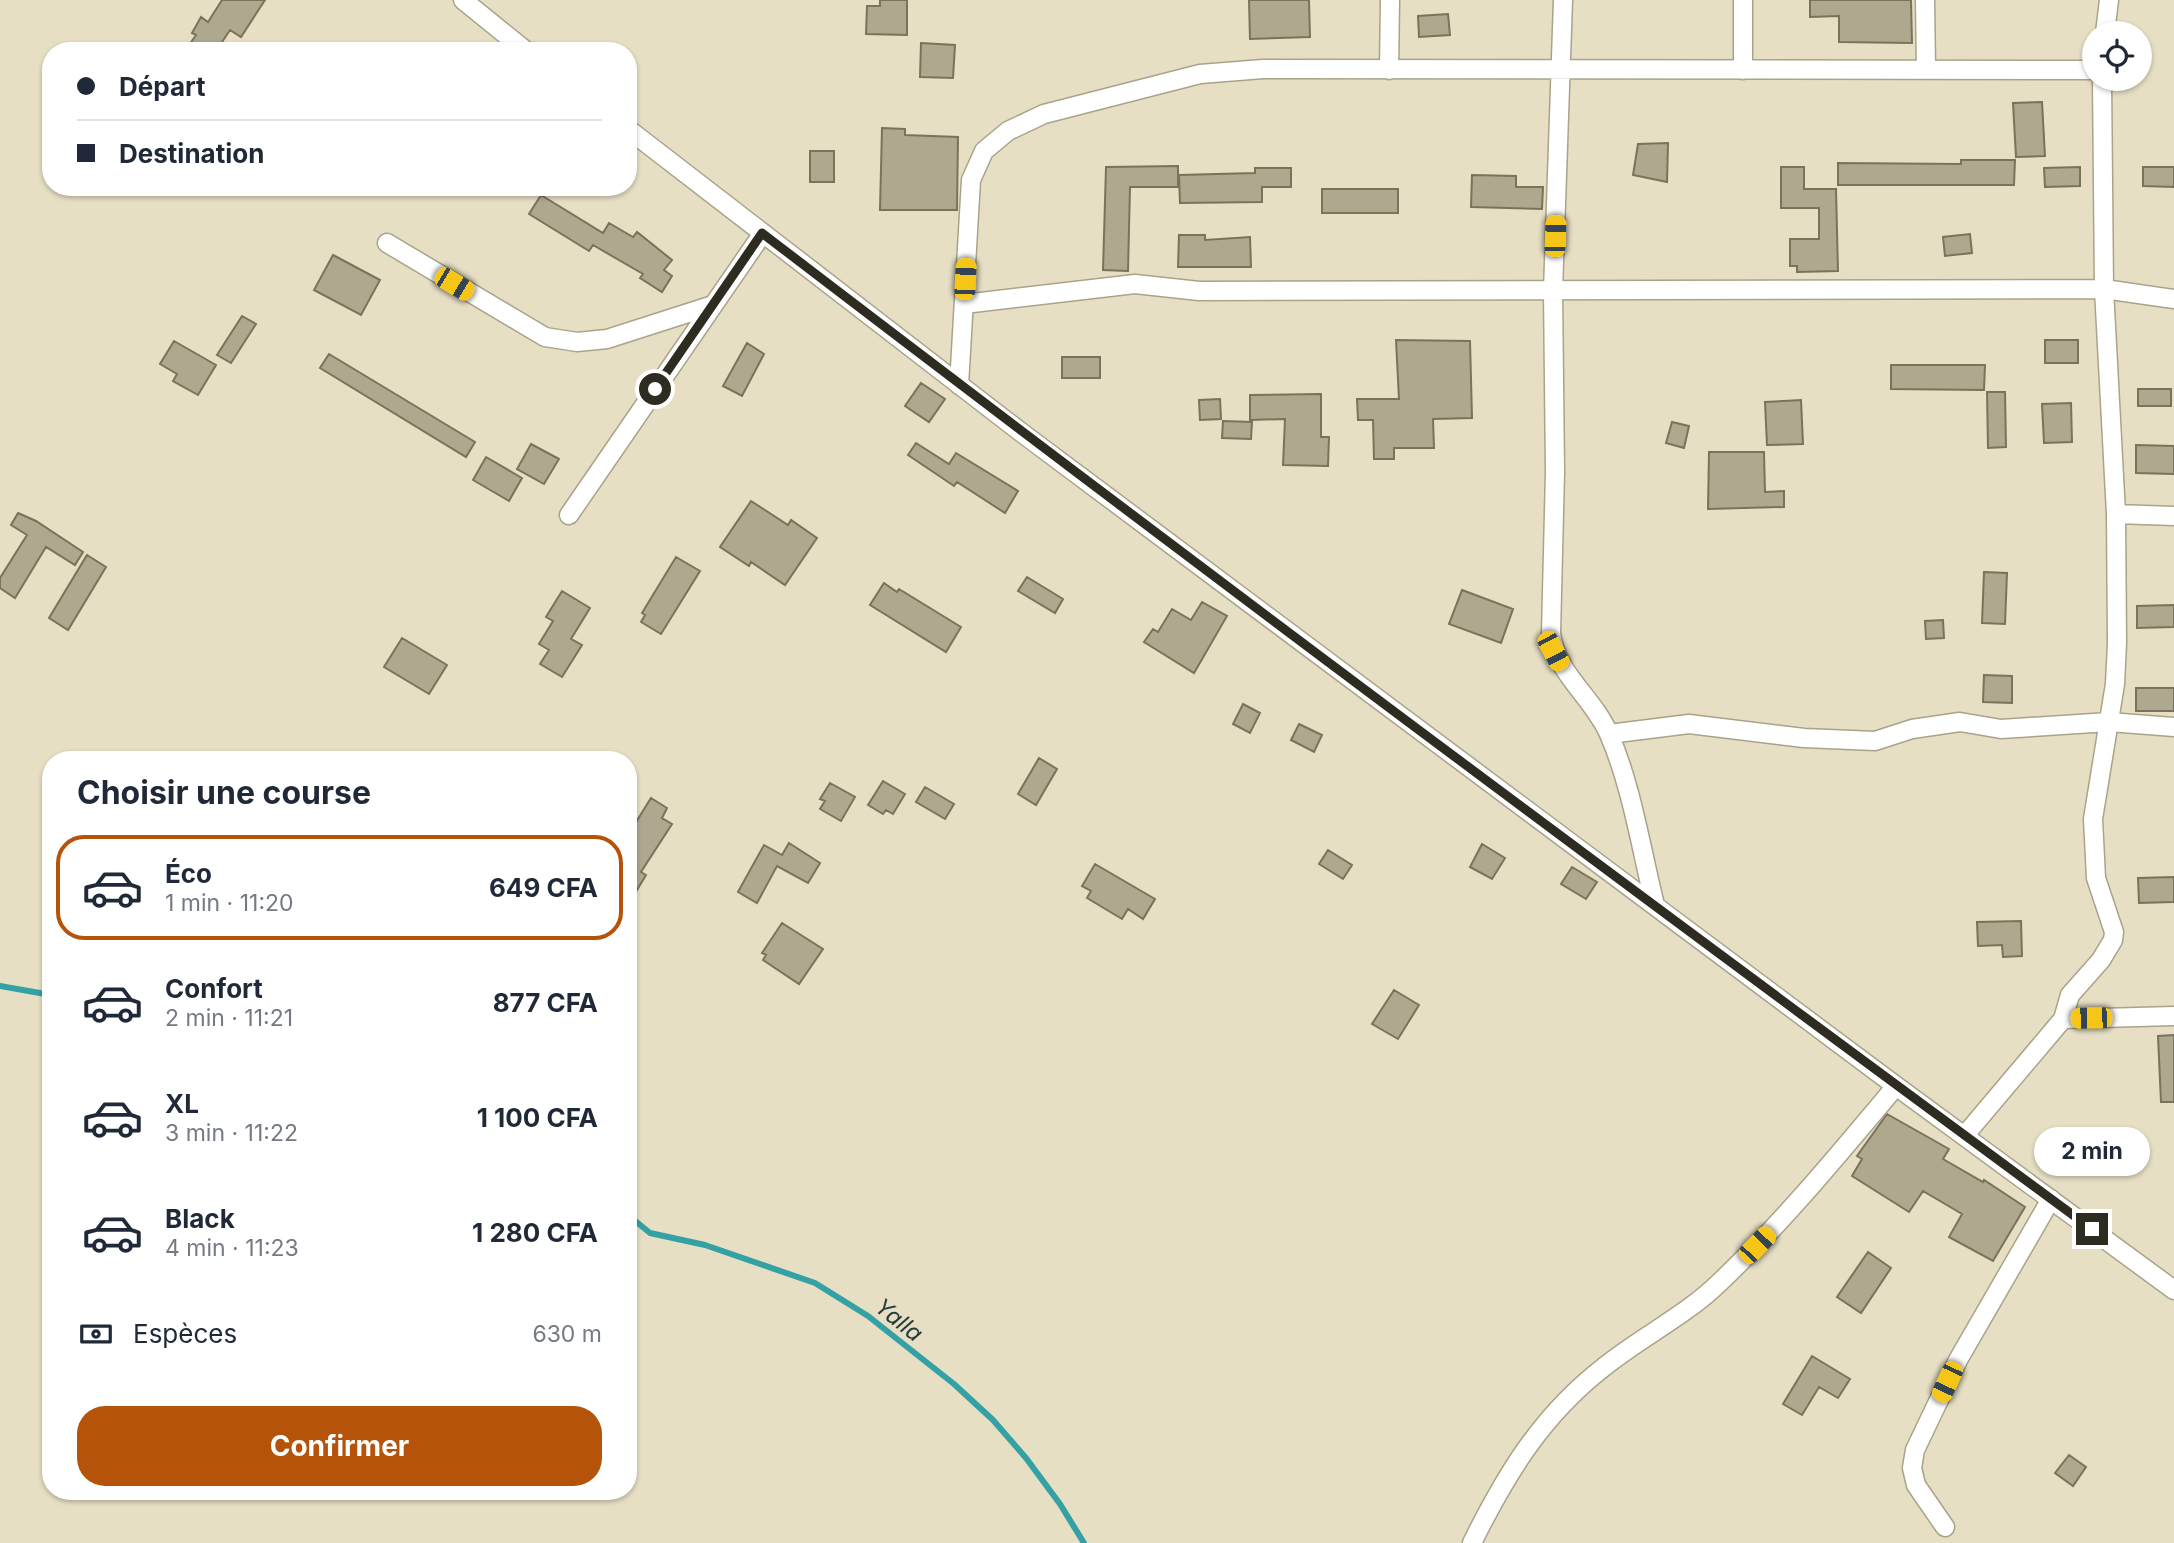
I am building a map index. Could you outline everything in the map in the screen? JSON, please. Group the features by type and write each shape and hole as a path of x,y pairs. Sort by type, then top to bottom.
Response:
{"street":[{"path":"463,0 515,42"},
{"path":"1389,70 1390,0"},
{"path":"1563,0 1553,291 1555,472 1551,633 1553,651 1562,668 1597,710 1609,734 1619,762 1655,905"},
{"path":"1742,70 1743,0"},
{"path":"1925,0 1926,70"},
{"path":"2106,21 2109,0"},
{"path":"959,385 971,180 984,151 1008,131 1044,114 1200,74 1263,69 2082,70"},
{"path":"1965,1135 2063,1019 2070,995 2101,960 2113,940 2112,923 2096,878 2092,819 2115,684 2118,643 2116,514 2104,289 2102,91"},
{"path":"637,137 959,385 1896,1086 2174,1290"},
{"path":"569,515 762,233"},
{"path":"387,243 545,337 577,342 607,339 713,305"},
{"path":"964,304 1135,284 1199,291 2104,289 2174,299"},
{"path":"2116,514 2174,516"},
{"path":"1609,734 1689,724 1804,738 1875,741 1933,724 1975,723 1984,728 2001,729 2109,722 2174,727"},
{"path":"2063,1019 2174,1016"},
{"path":"1472,1543 1519,1456 1544,1423 1602,1368 1687,1311 1718,1284 1795,1206 1896,1086"},
{"path":"1945,1527 1916,1485 1912,1468 1915,1450 1958,1360 2052,1199"}],"building":[{"path":"222,0 265,0 241,37 230,30 222,42 191,42 196,35 192,33 201,17 208,22"},
{"path":"880,0 907,0 907,35 866,34 867,6 880,6"},
{"path":"1249,0 1309,0 1310,37 1250,39"},
{"path":"1810,0 1911,0 1912,43 1839,42 1839,16 1810,17"},
{"path":"1448,14 1450,35 1419,37 1418,16"},
{"path":"921,43 955,45 953,78 920,77"},
{"path":"2042,102 2045,156 2016,157 2013,103"},
{"path":"882,128 905,129 905,135 958,137 957,210 880,210"},
{"path":"1668,143 1667,182 1633,175 1638,144"},
{"path":"810,151 834,151 834,182 810,182"},
{"path":"1961,160 2015,160 2014,185 1838,185 1838,163 1961,164"},
{"path":"1178,166 1178,187 1130,187 1128,271 1103,270 1106,167"},
{"path":"1781,167 1804,167 1804,189 1836,189 1838,271 1797,272 1797,266 1790,266 1790,239 1819,239 1819,208 1781,208"},
{"path":"2080,167 2080,186 2045,187 2044,168"},
{"path":"2143,167 2174,167 2174,187 2143,186"},
{"path":"1255,168 1291,168 1291,187 1262,187 1262,202 1180,203 1179,175 1255,173"},
{"path":"1472,175 1516,176 1516,187 1543,187 1542,209 1471,207"},
{"path":"1322,189 1398,189 1398,213 1322,213"},
{"path":"543,196 603,233 609,223 633,237 637,232 672,260 664,270 672,276 662,292 640,278 643,274 593,245 589,251 529,214"},
{"path":"1970,234 1972,253 1945,256 1943,237"},
{"path":"1179,235 1205,235 1205,240 1250,237 1251,267 1178,267"},
{"path":"333,255 380,280 361,315 314,290"},
{"path":"242,316 256,324 231,363 217,355"},
{"path":"1396,340 1470,341 1472,418 1433,419 1434,448 1394,448 1394,459 1374,459 1373,420 1358,420 1357,399 1399,399"},
{"path":"2045,340 2078,340 2078,363 2045,363"},
{"path":"174,341 216,365 198,395 173,381 177,374 160,364"},
{"path":"747,343 764,354 742,396 723,386"},
{"path":"329,354 475,442 466,457 320,368"},
{"path":"1062,357 1100,357 1100,378 1062,378"},
{"path":"1891,365 1985,365 1984,390 1891,389"},
{"path":"921,383 945,399 929,422 905,406"},
{"path":"2138,389 2171,389 2171,406 2138,406"},
{"path":"1987,392 2005,392 2006,447 1988,448"},
{"path":"1321,394 1321,437 1329,437 1328,466 1283,465 1285,419 1250,420 1250,395"},
{"path":"1220,399 1221,419 1200,420 1199,400"},
{"path":"1801,400 1803,444 1767,445 1765,402"},
{"path":"2071,403 2072,442 2044,443 2042,404"},
{"path":"1223,421 1252,422 1251,439 1222,438"},
{"path":"1672,422 1689,426 1684,448 1666,443"},
{"path":"916,443 949,464 956,453 1018,491 1005,513 957,482 954,486 908,455"},
{"path":"531,444 559,459 544,484 517,469"},
{"path":"2136,445 2174,446 2174,474 2136,473"},
{"path":"1709,452 1764,452 1765,492 1784,491 1784,507 1708,509"},
{"path":"486,457 522,478 509,501 473,480"},
{"path":"751,501 788,525 791,520 817,538 785,585 751,562 749,566 720,547"},
{"path":"18,513 36,521 83,552 75,565 46,547 15,598 0,588 0,578 27,535 11,525"},
{"path":"87,555 106,567 68,630 49,618"},
{"path":"676,557 700,571 661,634 641,622 645,615 642,613"},
{"path":"1984,572 2007,573 2005,624 1982,623"},
{"path":"1027,577 1063,599 1055,613 1018,591"},
{"path":"884,583 897,592 899,589 961,627 946,652 870,605"},
{"path":"1462,590 1513,609 1501,643 1449,624"},
{"path":"562,591 590,608 571,639 582,645 562,677 540,664 549,650 539,644 553,621 546,617"},
{"path":"1202,602 1227,616 1194,673 1144,642 1153,629 1158,632 1172,609 1191,620"},
{"path":"2174,605 2174,627 2137,628 2137,606"},
{"path":"1943,620 1944,638 1926,639 1925,621"},
{"path":"402,638 447,665 429,694 384,667"},
{"path":"1984,675 2012,676 2012,703 1983,702"},
{"path":"2136,688 2174,688 2174,711 2136,711"},
{"path":"1243,704 1260,713 1250,733 1233,724"},
{"path":"1299,724 1322,735 1314,752 1291,740"},
{"path":"1039,758 1057,769 1036,805 1018,794"},
{"path":"883,781 905,794 893,814 886,810 883,814 868,805"},
{"path":"830,783 855,797 841,821 820,809 825,801 820,799"},
{"path":"925,787 954,804 945,819 916,802"},
{"path":"651,798 667,808 662,818 672,824 641,872 646,875 637,890 637,821"},
{"path":"789,843 820,863 808,883 777,866 757,903 738,892 764,845 782,855"},
{"path":"1482,844 1505,858 1492,879 1470,867"},
{"path":"1328,850 1352,865 1343,879 1319,864"},
{"path":"1095,864 1155,899 1143,919 1128,909 1122,919 1087,898 1091,891 1082,886"},
{"path":"1572,867 1597,882 1586,899 1561,884"},
{"path":"2174,877 2174,902 2139,903 2138,878"},
{"path":"2021,921 2022,956 2003,957 2002,945 1978,946 1977,922"},
{"path":"782,923 823,949 799,984 763,960 766,955 762,953"},
{"path":"1394,990 1419,1005 1398,1039 1372,1024"},
{"path":"2174,1035 2174,1102 2161,1102 2158,1036"},
{"path":"1887,1114 1949,1149 1943,1159 1983,1182 1984,1180 2025,1207 1993,1261 1949,1237 1962,1214 1923,1191 1909,1212 1852,1176 1862,1159 1857,1156"},
{"path":"1868,1252 1891,1268 1861,1313 1837,1297"},
{"path":"1812,1356 1850,1379 1838,1398 1819,1387 1802,1415 1783,1404"},
{"path":"2069,1455 2086,1467 2073,1486 2055,1473"}],"waterway":[{"name":"Yalla","path":"0,986 42,993"},
{"name":"Yalla","path":"637,1222 650,1233 705,1245 815,1283 868,1316 954,1384 993,1420 1026,1458 1060,1504 1084,1543"}],"route":[{"path":"655,389 762,233 1021,433 1896,1086 2092,1229"}]}
